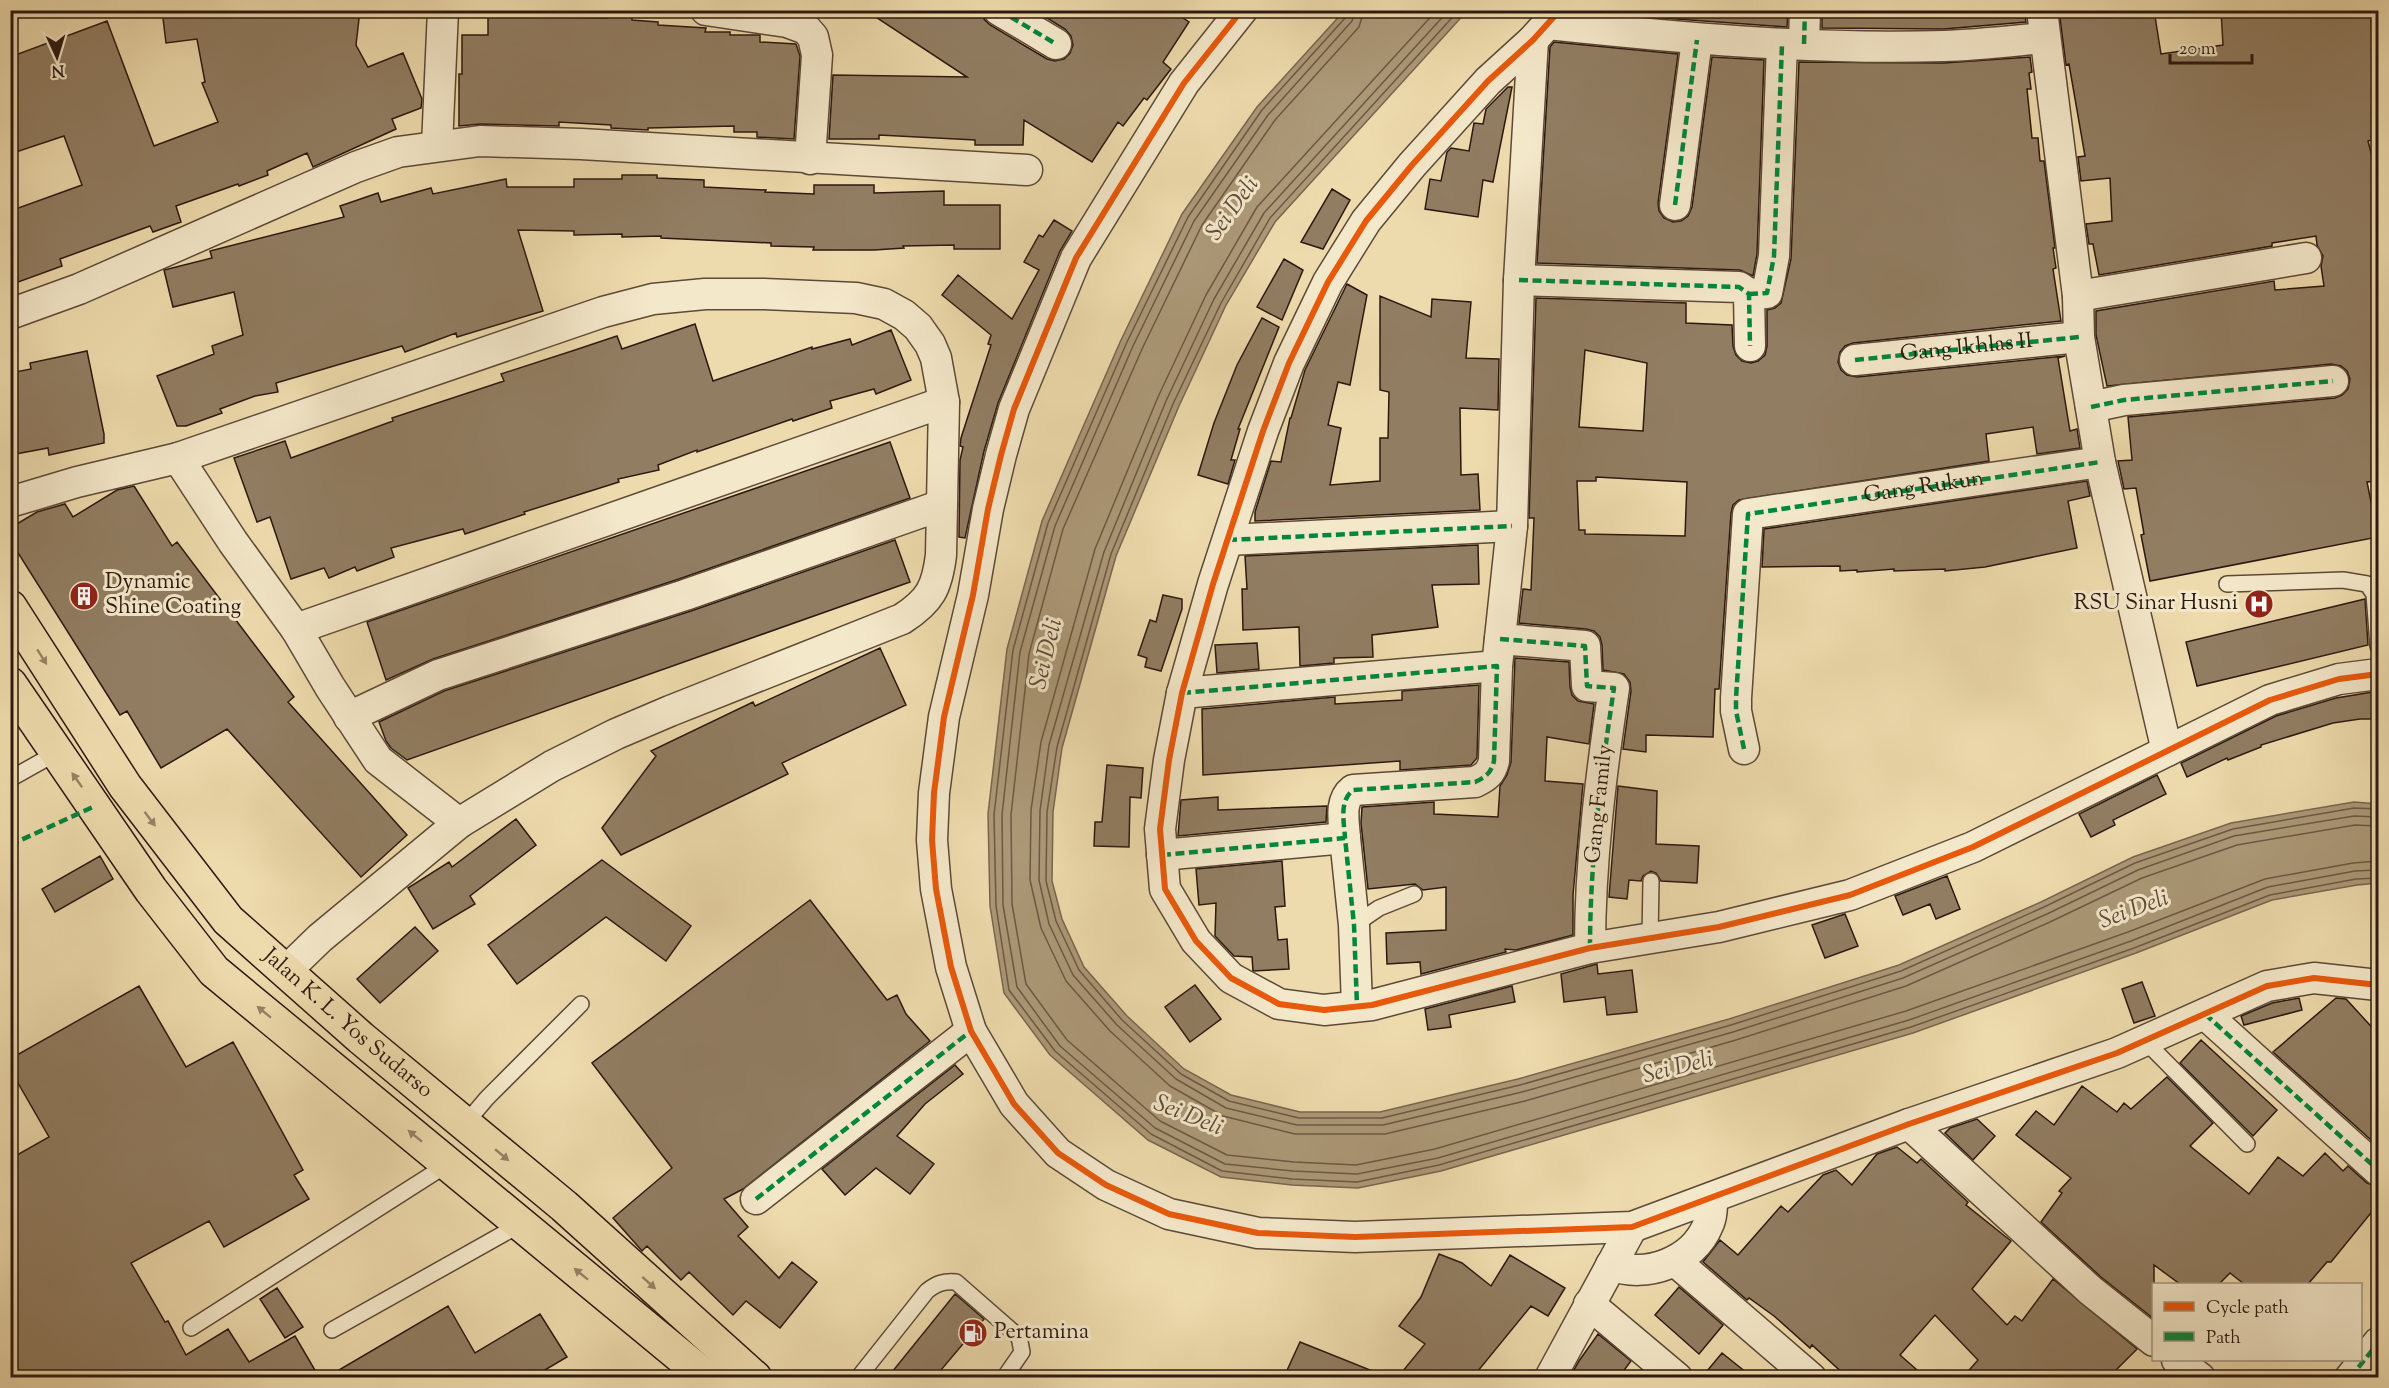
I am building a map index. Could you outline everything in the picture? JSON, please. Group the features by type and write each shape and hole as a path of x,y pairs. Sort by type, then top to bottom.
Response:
{"highway":[{"name":"Jalan K. L. Yos Sudarso","path":"10,607 125,786 228,920 362,1038 564,1206 755,1377"},
{"name":"Jalan K. L. Yos Sudarso","path":"10,684 151,890 214,971 708,1377"}],"street":[{"path":"437,146 443,10"},
{"path":"706,10 787,22 806,29 813,37 817,55 810,159"},
{"path":"999,10 1056,44"},
{"path":"1242,10 1184,83 1076,258 1014,410 1001,455 988,509 973,595 945,717 934,793 932,840 936,890 951,967 971,1031 1014,1104 1058,1153 1106,1185 1169,1214 1258,1233 1344,1237 1632,1227 1909,1124 2117,1053 2267,986 2314,978 2379,985"},
{"path":"1519,279 1739,287 1749,294 1767,293 1774,256 1793,44 1805,10"},
{"path":"2168,751 2100,462 2079,337 2078,296 2043,24 1944,46 1697,40 1547,25 1488,81 1412,165 1366,221 1328,282 1288,363 1228,540 1182,693 1169,760 1160,829 1165,889 1196,941 1231,978 1279,1004 1324,1010 1372,1005 1590,948 1719,927 1850,895 1973,847 2168,751 2270,700 2339,679 2379,674"},
{"path":"1357,1006 1354,925 1344,838 1343,807 1346,795 1353,789 1475,782 1485,778 1494,761 1498,653 1512,526 1519,279 1547,25"},
{"path":"1674,205 1697,40"},
{"path":"10,314 79,289 356,167 398,152 437,146 480,141 581,144 1027,170"},
{"path":"2078,296 2306,258"},
{"path":"10,502 77,482 178,458 603,312 653,299 705,294 856,298 884,304 918,327 930,344 936,358 944,402 941,555 938,575 926,600 916,610 902,619 616,734 552,766 459,823 320,938 286,971"},
{"path":"1749,294 1750,346"},
{"name":"Gang Ikhlas II","path":"1855,360 2079,337"},
{"path":"2091,407 2124,400 2333,381"},
{"path":"296,629 944,402"},
{"path":"178,458 233,542 296,629 378,760 459,823"},
{"name":"Gang Rukun","path":"1744,749 1736,711 1736,698 1748,514 2100,462"},
{"path":"349,717 438,675 685,595 942,505"},
{"path":"1228,540 1512,526"},
{"name":"Gang Family","path":"1498,653 1585,646 1587,686 1614,688 1601,776 1590,908 1590,948"},
{"path":"1182,693 1498,653"},
{"path":"1162,855 1344,838"},
{"path":"2205,1014 2379,1170"},
{"path":"756,1199 971,1031"},
{"path":"1909,1124 2090,1290 2152,1339"},
{"path":"1611,1264 1623,1270 1639,1271 1658,1268 1675,1261 1701,1238 1708,1225 1712,1198"},
{"path":"1550,1377 1632,1227"},
{"path":"1675,1261 1811,1377"},
{"path":"1589,1304 1677,1377"},
{"path":"2350,1377 2379,1343"},
{"path":"2180,1361 2200,1377"}],"lane":[{"path":"2227,584 2343,580 2367,584 2374,594 2379,646"},
{"path":"10,779 58,752"},
{"path":"1650,938 1651,881"},
{"path":"1354,925 1378,908 1414,894"},
{"path":"465,1124 487,1098 581,1004"},
{"path":"2145,1041 2247,1144"},
{"path":"191,1328 448,1164"},
{"path":"332,1330 521,1224"},
{"path":"858,1377 927,1291 935,1284 946,1281 956,1282 1019,1337 1022,1352 1004,1377"}],"water":[{"name":"Sei Deli","path":"1344,11 1467,11 1275,222 1226,305 1179,406 1116,556 1062,748 1053,812 1052,881 1062,919 1084,967 1127,1016 1184,1069 1231,1095 1300,1112 1380,1112 1518,1079 1729,1019 1899,965 2041,902 2133,857 2231,823 2354,802 2378,804 2378,883 2272,900 2136,953 1913,1033 1441,1171 1358,1188 1292,1185 1221,1177 1148,1140 1050,1055 1004,993 990,906 988,814 1007,649 1042,521 1121,340 1182,214 1257,107"}],"building":[{"path":"162,10 360,10 356,45 368,67 403,53 422,99 421,108 392,119 396,129 313,167 307,153 267,171 268,175 176,206 181,222 153,232 150,226 60,259 62,266 10,285 10,211 82,185 64,136 10,154 10,57 107,21 154,146 218,122 202,83 205,82 197,39 166,43"},
{"path":"865,10 982,10 984,19 990,25 1047,59 1055,61 1064,59 1070,53 1073,45 1071,36 1065,29 1034,10 1171,10 1189,22 1163,62 1171,69 1147,100 1144,98 1123,126 1118,122 1092,162 1024,120 1023,145 975,145 975,140 879,135 879,139 829,139 833,75 967,77"},
{"path":"1602,10 1788,10 1787,27 1649,17 1602,12"},
{"path":"1822,10 2018,10 2018,18 2025,16 2026,22 1944,29 1822,28"},
{"path":"2059,10 2154,10 2161,54 2223,45 2221,10 2379,10 2379,138 2368,141 2379,183 2379,481 2367,482 2378,537 2150,581 2141,535 2144,534 2136,488 2124,489 2118,461 2132,460 2128,417 2335,398 2348,389 2350,379 2347,371 2341,366 2331,364 2107,386 2096,335 2096,311 2274,281 2275,290 2324,286 2321,266 2323,256 2317,245 2316,236 2272,243 2272,246 2099,275 2093,244 2089,244 2086,224 2112,221 2110,178 2081,181 2078,157 2085,156 2069,64 2066,65"},
{"path":"488,11 532,13 532,17 607,18 607,15 632,15 632,20 658,22 658,25 706,28 705,32 730,32 730,35 760,35 760,42 796,44 800,56 794,139 757,137 757,132 734,132 734,126 648,128 648,130 559,122 559,126 480,124 459,126 462,35 488,35"},
{"path":"1554,42 1678,54 1658,203 1659,211 1664,218 1673,222 1681,221 1688,216 1692,207 1712,57 1764,60 1757,254 1753,276 1740,270 1537,263 1550,47"},
{"path":"2030,57 2031,89 2027,89 2032,138 2038,138 2040,161 2044,161 2055,248 2053,248 2056,268 2053,269 2061,321 1853,343 1845,346 1840,352 1838,362 1841,370 1847,375 1857,377 2065,356 2058,358 2070,431 2077,429 2080,448 2037,454 2033,427 1986,434 1989,461 1739,500 1733,505 1731,513 1719,689 1715,689 1713,737 1646,735 1646,752 1623,749 1631,691 1630,682 1624,674 1603,670 1600,637 1594,631 1586,629 1519,623 1523,589 1531,590 1534,518 1529,518 1536,298 1686,303 1686,323 1732,325 1736,355 1742,361 1751,363 1758,361 1765,355 1767,346 1767,310 1781,303 1791,259 1799,62 1944,63","holes":["1585,350 1647,363 1643,431 1579,427","1596,477 1687,482 1685,536 1585,534 1585,530 1579,530 1577,481 1596,481"]},
{"path":"1508,87 1512,87 1493,182 1483,180 1478,217 1425,209 1430,179 1441,181 1447,152 1451,148 1469,151 1474,123 1483,124 1486,109"},
{"path":"622,175 657,175 657,178 704,180 704,187 766,190 765,192 814,194 814,185 874,185 874,193 944,191 944,205 1000,205 1000,249 954,249 954,245 903,246 904,248 874,250 813,250 814,247 771,246 771,243 661,238 661,236 622,237 622,234 574,235 574,231 518,230 543,311 457,337 456,333 405,352 402,346 276,383 278,392 255,396 220,409 222,413 186,426 177,426 157,376 214,354 212,346 243,335 234,292 173,307 164,270 212,258 210,251 344,217 340,206 378,193 381,202 431,188 433,194 506,179 507,187 574,187 574,179 622,179"},
{"path":"1332,189 1350,200 1323,249 1301,242"},
{"path":"1054,220 1072,231 1060,251 998,403 984,451 965,538 959,537 960,460 963,447 960,446 961,438 991,345 988,344 991,335 942,295 958,275 1012,319 1039,270 1024,262 1039,235 1043,237"},
{"path":"1284,259 1303,270 1282,320 1257,307"},
{"path":"1347,284 1367,295 1350,385 1338,382 1328,425 1341,428 1330,485 1380,481 1380,438 1388,438 1389,392 1380,390 1380,296 1431,317 1432,299 1471,302 1466,358 1499,359 1498,410 1460,408 1461,475 1478,474 1480,510 1255,521 1255,512 1271,461 1281,462 1290,418 1305,370"},
{"path":"1262,318 1279,327 1238,429 1240,429 1231,460 1235,460 1228,484 1198,475 1214,423 1237,365"},
{"path":"695,324 713,381 812,347 812,349 850,339 852,345 891,330 911,380 876,394 874,389 830,401 832,408 793,421 792,419 697,452 697,450 658,465 659,470 618,479 619,482 524,512 525,514 465,534 463,529 391,548 394,557 357,571 355,567 329,578 324,568 291,579 270,517 257,522 234,458 285,441 291,458 393,421 392,418 504,381 501,374 617,336 622,349"},
{"path":"87,351 104,443 49,455 48,448 10,455 10,373 31,369 30,363"},
{"path":"890,442 910,498 679,579 433,659 386,680 367,622"},
{"path":"2087,481 2090,496 2068,501 2077,548 1985,567 1945,571 1945,569 1894,571 1894,569 1857,572 1857,570 1840,571 1840,566 1762,567 1764,529"},
{"path":"134,486 172,546 177,542 294,697 288,702 407,835 361,877 227,729 161,768 127,711 120,715 10,540 10,528 37,512 65,504 73,517 117,490"},
{"path":"895,540 910,582 407,760 391,748 386,741 379,722 444,691 691,611"},
{"path":"1478,545 1479,584 1432,585 1438,627 1372,635 1373,657 1334,658 1334,663 1300,666 1299,627 1243,630 1242,589 1247,589 1245,556"},
{"path":"1163,595 1182,599 1182,609 1161,671 1145,667 1147,658 1138,655 1150,620 1156,622"},
{"path":"2365,599 2368,645 2197,686 2186,642"},
{"path":"1257,643 1259,669 1217,673 1215,645"},
{"path":"880,648 906,705 782,763 788,774 621,855 602,828 656,756 651,751 753,702 755,706"},
{"path":"1515,658 1569,662 1572,695 1578,701 1594,704 1589,744 1547,737 1545,781 1583,784 1573,895 1573,935 1516,950 1505,949 1506,952 1421,974 1420,962 1387,964 1386,933 1446,930 1446,887 1423,890 1415,884 1368,889 1361,823 1362,807 1434,802 1434,814 1498,817 1500,786 1511,762"},
{"path":"1479,685 1477,758 1471,765 1400,770 1400,761 1203,775 1202,709 1335,697 1335,704 1402,700 1402,691"},
{"path":"2379,691 2379,719 2333,723 2261,745 2261,747 2228,760 2227,758 2187,777 2181,763 2276,716 2336,698"},
{"path":"1107,765 1143,768 1141,798 1130,797 1129,847 1094,846 1095,822 1102,822"},
{"path":"2157,775 2166,794 2113,820 2115,825 2091,837 2079,814"},
{"path":"1618,786 1657,791 1656,844 1699,846 1697,883 1661,881 1656,873 1651,871 1643,876 1641,881 1629,880 1627,899 1609,897"},
{"path":"1218,797 1218,810 1327,806 1326,822 1178,836 1181,800"},
{"path":"516,819 536,845 470,896 475,904 433,929 408,888 449,862 452,867"},
{"path":"100,856 113,879 55,912 42,889"},
{"path":"602,860 691,926 666,961 606,917 517,984 488,945"},
{"path":"1282,861 1285,906 1275,907 1278,940 1287,939 1289,969 1253,971 1252,957 1234,956 1215,936 1216,903 1199,905 1196,869"},
{"path":"1947,876 1960,909 1936,919 1930,904 1903,915 1895,896"},
{"path":"810,900 887,1000 897,995 906,1014 930,1041 743,1189 724,1199 748,1227 738,1236 779,1278 792,1262 817,1282 780,1328 746,1301 733,1315 689,1272 681,1280 647,1246 642,1251 613,1218 672,1168 592,1063"},
{"path":"1845,914 1858,946 1825,958 1812,925"},
{"path":"415,927 438,951 380,1003 357,979"},
{"path":"1597,964 1598,974 1632,970 1637,1012 1607,1015 1605,997 1564,1002 1561,974"},
{"path":"2142,982 2155,1016 2134,1023 2122,989"},
{"path":"1195,985 1221,1019 1190,1042 1165,1007"},
{"path":"139,986 186,1067 233,1042 303,1170 294,1175 309,1199 224,1247 209,1221 131,1263 165,1322 168,1321 186,1355 228,1329 249,1362 295,1336 319,1377 10,1377 10,1159 49,1137 10,1069 10,1059"},
{"path":"1512,986 1515,1002 1449,1015 1451,1027 1428,1030 1425,1009"},
{"path":"2299,998 2302,1010 2244,1025 2241,1016 2272,1003"},
{"path":"2336,998 2346,999 2379,1035 2379,1147 2273,1052"},
{"path":"2201,1040 2277,1110 2253,1136 2180,1063"},
{"path":"955,1065 963,1074 925,1104 897,1136 934,1164 910,1194 876,1168 845,1195 822,1169"},
{"path":"2167,1077 2213,1123 2190,1146 2249,1194 2278,1157 2303,1176 2325,1153 2343,1171 2348,1166 2367,1183 2379,1187 2379,1203 2331,1262 2327,1262 2309,1283 2243,1283 2230,1273 2220,1283 2179,1283 2154,1265 2152,1317 2101,1277 2041,1222 2062,1193 2059,1191 2071,1178 2016,1135 2036,1111 2054,1125 2082,1086 2117,1112 2124,1103 2131,1109"},
{"path":"1977,1119 1995,1136 1973,1160 1945,1133 1950,1128"},
{"path":"1897,1147 1917,1163 1921,1159 1968,1202 1966,1205 2011,1241 1972,1289 2007,1325 2015,1316 2022,1321 2053,1279 2137,1349 2109,1377 1963,1377 1978,1360 1935,1315 1900,1355 1925,1377 1847,1377 1812,1345 1810,1348 1774,1316 1749,1298 1747,1300 1703,1262 1720,1240 1738,1255 1781,1206 1788,1212 1823,1175 1836,1170 1852,1185 1877,1154"},
{"path":"1439,1254 1462,1263 1491,1286 1510,1255 1565,1288 1548,1316 1531,1306 1473,1377 1398,1377 1425,1344 1399,1326 1421,1297"},
{"path":"1679,1287 1723,1325 1699,1354 1655,1315"},
{"path":"277,1288 303,1327 285,1338 260,1299"},
{"path":"955,1294 984,1319 935,1377 888,1377"},
{"path":"448,1306 475,1353 540,1314 567,1357 533,1377 327,1377"},
{"path":"1598,1334 1631,1361 1619,1377 1570,1377 1579,1361"},
{"path":"1300,1342 1385,1376 1385,1377 1284,1377"},
{"path":"1722,1353 1752,1377 1702,1377"}],"marked path":[{"path":"999,10 1056,44"},
{"path":"1804,44 1805,10"},
{"path":"1675,205 1697,40"},
{"path":"1749,294 1767,293 1774,256 1782,44"},
{"path":"1519,280 1739,287 1749,294 1750,346"},
{"path":"1855,360 2079,337"},
{"path":"2091,407 2124,400 2333,381"},
{"path":"1744,749 1736,711 1736,698 1748,514 2100,462"},
{"path":"1228,540 1512,526"},
{"path":"1500,639 1585,646 1587,686 1614,688 1597,818 1590,948"},
{"path":"1182,693 1497,666 1494,761 1488,774 1475,782 1353,790 1344,806 1345,838"},
{"path":"10,845 95,806"},
{"path":"1162,855 1345,838 1354,925 1357,1006"},
{"path":"2205,1014 2378,1170"},
{"path":"756,1199 971,1031"},
{"path":"2350,1378 2378,1343"}],"cycle path":[{"path":"1242,10 1184,83 1076,258 1014,409 988,509 973,595 944,717 934,793 932,840 936,889 951,967 971,1031 1014,1104 1058,1153 1106,1185 1169,1214 1258,1233 1355,1237 1632,1227 1909,1124 2117,1053 2267,986 2314,978 2378,985"},
{"path":"1560,10 1533,40 1488,81 1412,165 1366,221 1328,282 1289,363 1263,431 1213,584 1182,693 1169,760 1160,829 1165,889 1196,941 1231,978 1279,1004 1324,1010 1372,1005 1590,948 1719,927 1850,895 1973,847 2270,700 2339,679 2378,674"}],"place":[{"name":"Dynamic Shine Coating","path":"84,596"},
{"name":"RSU Sinar Husni","path":"2259,604"},
{"name":"Pertamina","path":"973,1333"}]}
